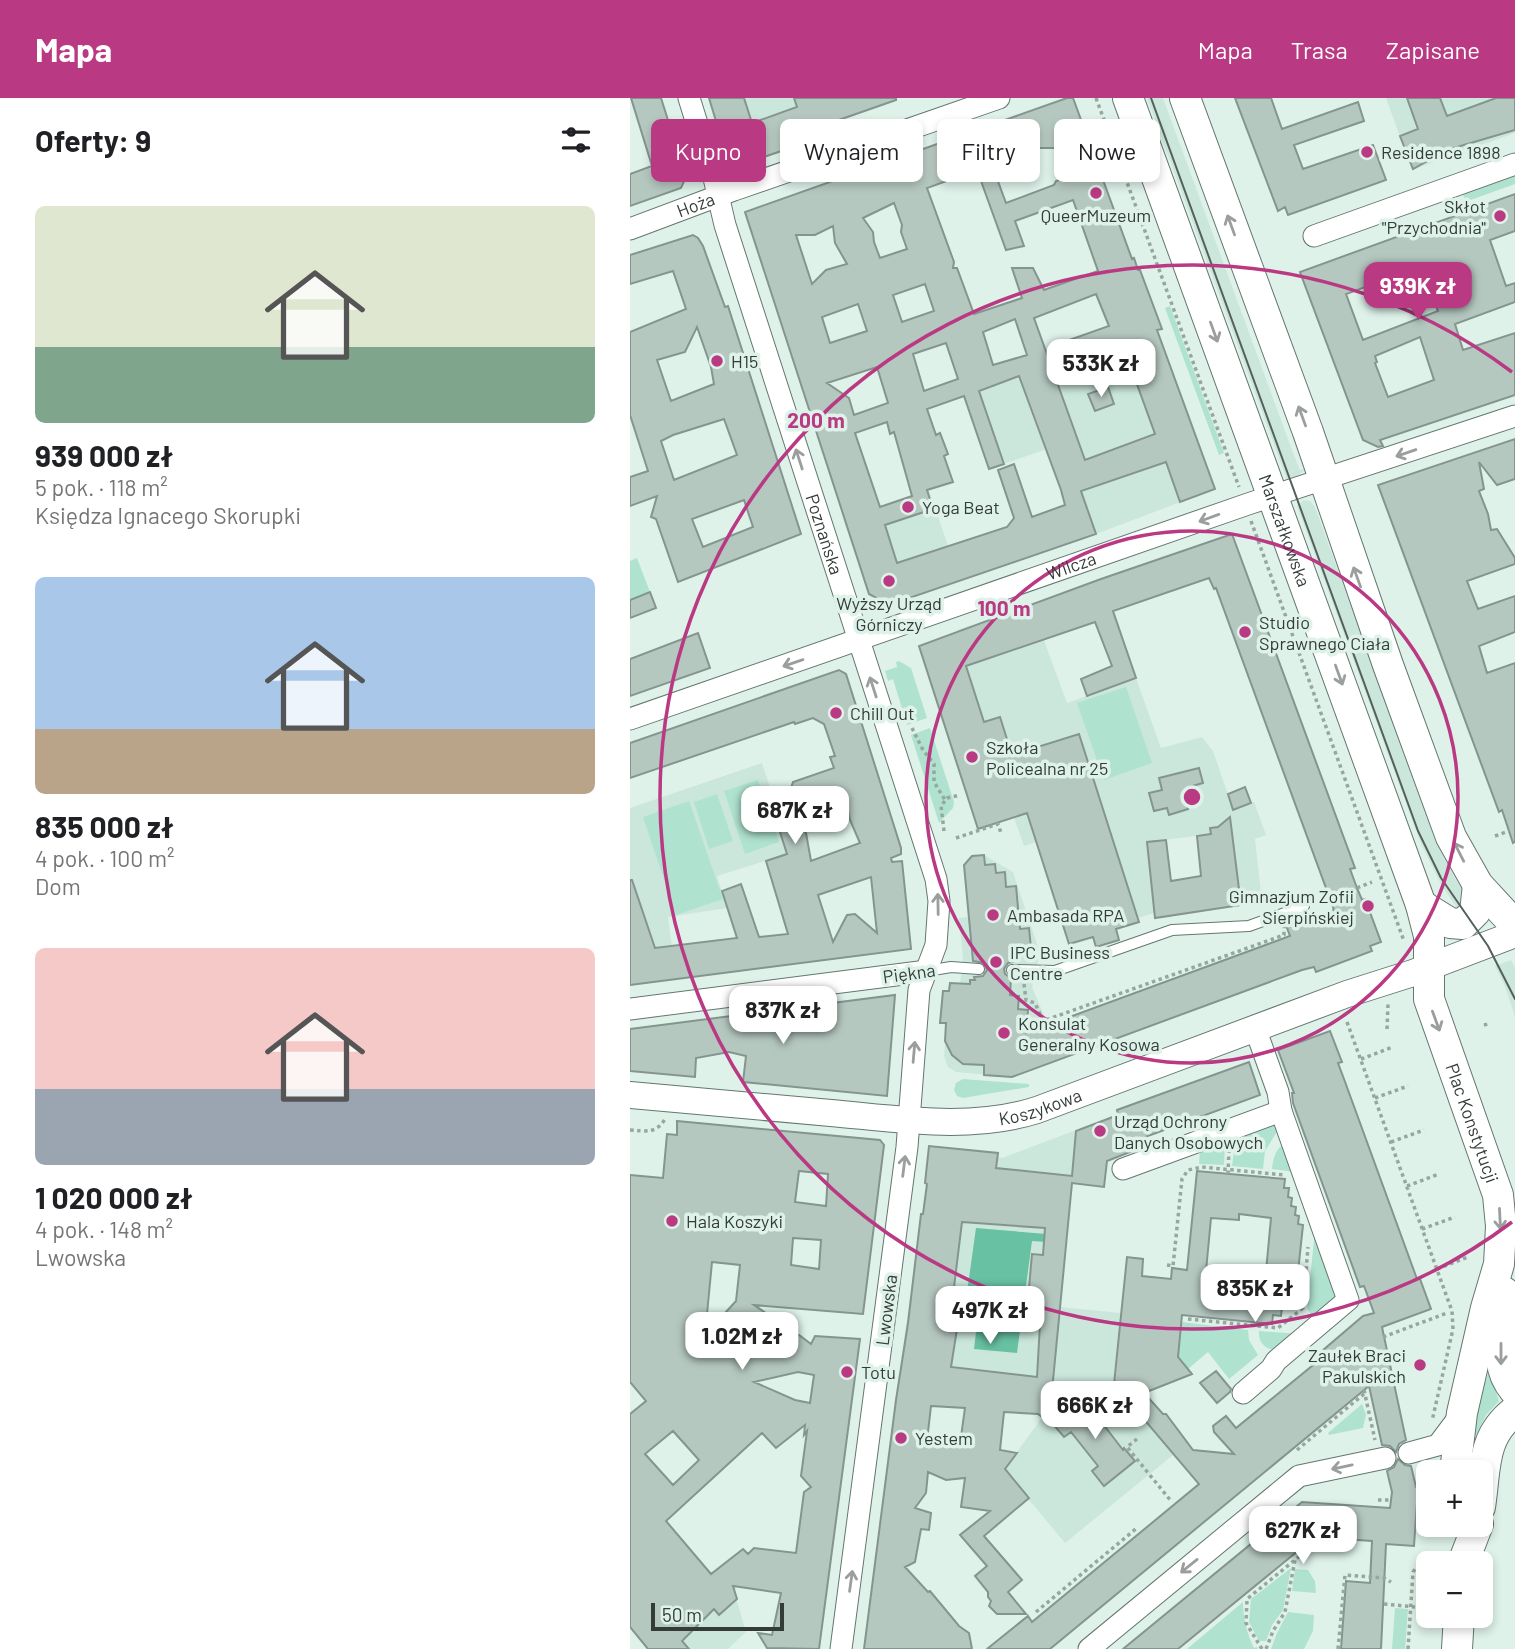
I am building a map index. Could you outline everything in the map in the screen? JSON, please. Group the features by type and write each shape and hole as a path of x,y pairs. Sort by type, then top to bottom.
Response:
{"main road":[{"name":"Marszałkowska","path":"1128,98 1422,905 1429,936 1429,967"},
{"path":"1185,98 1451,837 1478,885 1515,925"},
{"path":"1422,905 1442,919 1456,925 1463,924 1475,912 1478,885"},
{"name":"Plac Konstytucji","path":"1429,967 1429,999 1498,1195 1501,1226 1499,1264 1462,1413 1456,1460"},
{"path":"1499,1264 1505,1310 1500,1361 1503,1374 1515,1391"},
{"path":"1485,1460 1495,1430 1515,1411"},
{"path":"1457,1649 1458,1628"}],"street":[{"name":"Poznańska","path":"689,98 724,225 936,879 939,901 936,951 928,971"},
{"name":"Hoża","path":"630,229 999,98"},
{"path":"1314,236 1515,164"},
{"name":"Wilcza","path":"630,719 1274,496 1515,416"},
{"path":"1429,967 1515,934"},
{"name":"Koszykowa","path":"630,1095 909,1120 969,1122 1017,1116 1347,994 1429,967"},
{"name":"Piękna","path":"630,1009 928,971"},
{"name":"Lwowska","path":"841,1649 909,1120 919,990 928,971"},
{"path":"1243,1393 1271,1369 1276,1360 1349,1300 1255,1028"},
{"path":"1123,1169 1282,1111"},
{"path":"1409,1453 1438,1445 1462,1413"},
{"path":"1089,1649 1299,1476 1380,1449"}],"lane":[{"path":"1012,970 1055,971 1172,930 1249,926 1304,906"},
{"name":"Piękna","path":"928,971 951,967 979,969"}],"path":[{"path":"1096,98 1241,492"},
{"path":"1250,518 1405,946"},
{"path":"912,728 925,754 934,764 934,782 945,800"},
{"path":"944,831 940,808 945,800 960,795"},
{"path":"956,838 998,824 1001,833"},
{"path":"1495,836 1509,831"},
{"path":"1357,888 1372,882"},
{"path":"1024,971 1026,1000 1035,1003 1043,1021 1284,935 1284,925"},
{"path":"1386,1000 1389,1010 1387,1029"},
{"path":"1347,1022 1452,1311 1453,1329 1431,1426"},
{"path":"1361,1059 1393,1047"},
{"path":"1375,1098 1408,1086"},
{"path":"630,1130 651,1132 661,1125 666,1117"},
{"path":"1391,1142 1424,1129"},
{"path":"1167,1265 1173,1266 1182,1179 1188,1170 1202,1167 1290,1176"},
{"path":"1407,1186 1439,1174"},
{"path":"1422,1229 1455,1217"},
{"path":"1188,1319 1278,1328 1303,1308 1309,1243"},
{"path":"1437,1269 1468,1257"},
{"path":"1383,1336 1447,1313"},
{"path":"1297,1450 1364,1391 1380,1449"},
{"path":"1137,1439 1127,1447 1171,1501"},
{"path":"1378,1500 1391,1500"},
{"path":"1036,1612 1138,1527"},
{"path":"1295,1560 1285,1612 1264,1649 1246,1623 1247,1600 1295,1560 1301,1555"},
{"path":"1408,1649 1413,1606 1413,1572 1416,1568"},
{"path":"1338,1649 1345,1575 1384,1578 1391,1582"},
{"path":"1384,1605 1413,1606"}],"shaded area":[{"path":"709,98 805,98 811,119 780,119 780,151 766,156 766,119 715,119"},
{"path":"1147,98 1163,98 1292,450 1300,470 1306,469 1294,479 1287,480 1160,133 1160,119 1155,119"},
{"path":"1386,98 1515,98 1515,133 1412,170"},
{"path":"1130,340 1172,369 1215,489 1096,534 1064,443 989,469 964,396"},
{"path":"929,490 960,581 889,605 869,594 843,519"},
{"path":"1304,500 1310,501 1315,507 1436,842 1456,880 1470,898 1461,914 1442,886 1421,844 1297,506"},
{"path":"1031,605 1067,703 1136,678 1161,748 1202,737 1213,751 1233,809 1254,802 1266,835 1255,839 1262,902 1223,909 1213,831 1211,834 1147,842 1154,913 1138,918 1139,922 1069,944 1036,842 1024,846 1014,818 978,829 919,646 958,634 957,630"},
{"path":"762,763 778,812 774,814 787,854 717,876 727,908 668,917 676,979 630,985 630,808"},
{"name":"IPC Business Centre","path":"984,855 1013,872 1040,953 1032,987 1048,1025 1012,1077 956,1072 948,1067 944,1056 950,983 960,983 963,959 959,918 969,917 964,867 967,860 973,856"},
{"path":"1511,960 1515,968 1515,1017 1495,966"},
{"path":"1076,1130 1060,1307 1121,1313 1113,1383 1173,1455 1065,1543 1004,1470 1051,1405 1051,1396 898,1385 927,1184 929,1146 998,1153 998,1157 1002,1158"},
{"path":"726,1561 739,1564 735,1594 746,1632 728,1649 648,1649 638,1638"}],"green space":[{"path":"1515,175 1515,184 1465,202 1463,194"},
{"path":"1170,306 1224,453 1219,455 1165,308"},
{"path":"637,558 650,592 630,600 630,561"},
{"path":"896,662 911,668 927,718 907,725 893,679 888,681 885,671 897,667"},
{"path":"1126,687 1152,763 1104,780 1077,703"},
{"path":"930,728 954,802 953,808 939,823 911,735"},
{"path":"758,780 779,842 745,854 724,791"},
{"path":"717,794 733,841 709,849 694,802"},
{"path":"689,801 723,899 676,915 643,817"},
{"path":"963,1079 1029,1084 1029,1087 963,1098 957,1096 954,1090 956,1083"},
{"path":"1268,1123 1276,1125 1278,1130 1265,1151 1263,1169 1232,1166 1236,1137"},
{"path":"1221,1141 1225,1145 1224,1165 1199,1164 1200,1148"},
{"path":"1285,1144 1294,1172 1272,1169 1277,1151"},
{"path":"976,1228 1046,1234 1046,1242 1032,1241 1017,1353 974,1349 977,1324 963,1321"},
{"path":"1315,1230 1341,1299 1316,1321 1307,1309"},
{"path":"1182,1322 1248,1330 1249,1340 1258,1355 1229,1379 1208,1352 1188,1369 1178,1357"},
{"path":"1259,1331 1299,1334 1279,1351 1264,1345"},
{"path":"1489,1371 1499,1401 1486,1415 1476,1435 1472,1435 1477,1407"},
{"path":"1362,1404 1366,1415 1363,1428 1329,1435 1328,1433"},
{"path":"1291,1568 1283,1610 1272,1625 1266,1641 1259,1641 1249,1622 1251,1599"},
{"path":"1295,1569 1308,1570 1315,1581 1316,1593 1292,1591"},
{"path":"1243,1602 1247,1631 1254,1648 1258,1649 1187,1649"},
{"path":"1395,1608 1408,1609 1405,1649 1392,1649"},
{"path":"1288,1612 1314,1615 1313,1631 1304,1649 1271,1649 1277,1633"}],"building":[{"path":"631,98 661,98 668,119 651,119 651,163"},
{"path":"709,98 744,98 751,119 715,119"},
{"path":"794,98 896,98 842,119 780,119 780,151 766,156 766,119 763,119 797,107"},
{"path":"1067,98 1073,98 1081,119 1054,119 1054,148 1040,148 1040,119 1008,119"},
{"path":"1235,98 1271,98 1282,129 1358,102 1364,121 1294,145 1303,169 1373,145 1386,180 1288,215 1285,207 1278,211"},
{"path":"1407,98 1440,98 1447,116 1496,98 1515,98 1515,130 1447,150 1413,169 1400,136 1418,129"},
{"path":"937,144 937,182 944,182 927,188 954,262 953,268 957,268 974,314 1022,298 1012,268 1033,268 1044,290 1098,271 1073,200 1015,221 1024,246 1006,250 981,182 998,182 1006,203 1054,185 1056,182 1104,182 1132,259 1134,258 1140,270 1162,329 1157,330 1215,489 1180,502 1166,462 1081,491 1096,534 889,605 869,594 745,212 830,182 923,182 923,149","holes":["894,203 907,249 880,258 873,232 863,218","833,226 835,243 847,264 826,270 812,284 796,235 815,235","925,284 934,311 902,322 893,295","1096,294 1109,326 1069,340 1075,357 1091,352 1092,355 1122,343 1155,434 1085,460 1034,318","858,304 867,331 830,343 822,317","1015,319 1027,355 993,365 983,332","946,343 958,379 924,391 913,354","877,367 888,403 854,415 849,398 827,383","1019,376 1065,505 1032,517 1014,464 998,470 1014,518 1007,527 897,563 885,525 933,509 927,490 953,482 944,456 948,454 940,433 936,435 927,409 964,396 989,469 1004,464 979,391","887,422 890,434 894,432 912,496 880,507 855,433"]},
{"path":"651,166 651,182 684,182 681,188 630,206 630,174"},
{"path":"1515,194 1515,231 1490,240 1506,286 1515,283 1515,302 1455,324 1463,350 1515,333 1515,395 1380,440 1383,446 1378,447 1363,440 1300,272","holes":["1420,267 1438,311 1363,340 1346,294","1420,337 1434,380 1388,397 1375,363 1375,356"]},
{"path":"693,235 703,246 725,307 728,306 801,534 678,582 656,519 651,517 657,496 630,506 630,477 648,471 630,415 630,332 686,309 673,271 630,284 630,255","holes":["697,327 714,384 671,401 657,360 685,352","724,419 737,455 674,480 661,441","744,500 753,527 703,547 692,519"]},
{"path":"1108,387 1114,404 1095,411 1088,394"},
{"path":"1515,439 1515,479 1497,485 1479,462 1484,489 1479,491 1491,530 1497,529 1515,558 1515,564 1467,581 1478,609 1515,596 1515,632 1479,646 1487,673 1515,663 1513,843 1502,810 1499,812 1378,485"},
{"path":"1232,534 1355,868 1350,869 1381,942 1370,946 1372,951 1316,972 1314,967 1302,970 1012,1077 984,1075 984,1065 963,1064 952,1055 945,1041 946,1023 940,1023 943,991 949,991 950,983 970,984 970,980 983,976 987,970 984,963 973,961 964,865 972,856 984,855 985,865 995,864 996,873 1005,872 1006,887 1016,886 1020,929 1029,928 1031,948 1014,950 1013,962 1008,963 1004,969 1005,974 1011,978 1010,995 1019,996 1018,1009 1028,1010 1026,1033 1290,936 1287,928 1334,910 1216,588 1214,589 1209,578 1113,611 1136,678 1087,696 1081,679 1112,666 1095,622 966,666 984,722 1000,717 1012,755 1079,734 1139,922 1116,929 1119,940 1096,947 1093,937 1069,944 1027,813 978,829 919,646"},
{"path":"650,592 656,608 630,618 630,600"},
{"path":"698,633 710,668 630,696 630,659"},
{"path":"839,670 846,674 901,848 901,854 891,858 892,862 902,861 911,949 630,985 630,880 655,948 737,938 722,891 741,884 759,937 788,934 766,861 787,854 774,813 778,812 776,806 781,794 790,791 793,782 834,768 830,757 835,756 824,724 813,718 795,724 794,722 630,778 630,743","holes":["846,801 850,820 860,843 811,861 806,833 798,819","871,877 877,933 855,914 847,915 833,942 818,895"]},
{"path":"1199,768 1203,783 1189,787 1193,800 1186,802 1188,809 1169,815 1167,808 1154,811 1149,793 1162,790 1159,778"},
{"path":"1245,787 1251,803 1233,810 1228,794"},
{"path":"1230,817 1241,905 1155,918 1147,842 1166,840 1171,881 1201,876 1197,836 1211,834 1210,828 1218,827"},
{"path":"895,995 887,1096 743,1082 746,1056 729,1052 696,1058 695,1077 630,1071 630,1029"},
{"path":"1330,1031 1342,1062 1338,1063 1417,1279 1420,1279 1431,1309 1382,1327 1406,1440 1399,1444 1396,1452 1390,1446 1382,1445 1369,1386 1050,1649 987,1649 1028,1616 1032,1622 1199,1484 1114,1384 1127,1257 1143,1259 1142,1276 1171,1279 1172,1268 1187,1270 1197,1171 1285,1179 1284,1188 1289,1188 1288,1197 1292,1198 1291,1206 1296,1207 1298,1224 1303,1225 1297,1281 1300,1281 1299,1300 1291,1300 1290,1308 1282,1307 1281,1316 1273,1315 1272,1324 1182,1315 1178,1357 1192,1374 1144,1393 1166,1414 1193,1450 1234,1454 1214,1432 1213,1426 1226,1416 1236,1428 1318,1361 1315,1357 1363,1316 1374,1313 1364,1286 1360,1287 1293,1103 1294,1093 1278,1050","holes":["1239,1214 1271,1218 1265,1282 1232,1281 1233,1273 1206,1271 1211,1218 1239,1220"]},
{"path":"1249,1062 1260,1095 1145,1137 1148,1145 1107,1161 1104,1187 1072,1183 1049,1422 1038,1414 1004,1412 1000,1450 1017,1453 1005,1469 1029,1498 984,1536 1022,1580 1008,1592 1026,1614 997,1614 989,1606 991,1601 988,1592 975,1576 987,1566 960,1535 990,1511 961,1507 965,1478 946,1480 928,1472 926,1493 915,1508 931,1513 929,1530 921,1529 915,1562 905,1567 928,1592 930,1591 959,1626 969,1633 972,1649 864,1649 927,1184 929,1146 998,1153 996,1168 1072,1176 1076,1131 1118,1115 1117,1110","holes":["962,1222 1045,1228 1043,1255 1032,1254 1026,1322 1040,1324 1037,1377 951,1367 957,1329 949,1328","931,1406 965,1408 960,1444 927,1441"]},
{"path":"677,1121 880,1140 884,1145 863,1314 754,1305 779,1322 778,1334 799,1335 811,1344 815,1336 860,1339 819,1649 767,1648 758,1633 772,1635 781,1593 733,1586 737,1599 719,1615 714,1609 682,1641 689,1649 648,1649 630,1627 630,1414 646,1401 630,1382 630,1175 663,1178 667,1134 677,1135","holes":["799,1171 828,1174 826,1206 795,1202","793,1238 821,1240 819,1269 791,1265","712,1262 740,1265 736,1301 705,1335","798,1372 814,1375 810,1403 795,1400 754,1382","805,1425 804,1435 807,1431 801,1476 811,1487 804,1492 796,1553 754,1548 748,1554 743,1549 711,1574 666,1521 762,1433 776,1448","673,1431 699,1460 673,1485 645,1454"]},
{"path":"1216,1371 1231,1389 1217,1403 1200,1383"},
{"path":"1083,1398 1123,1450 1124,1448 1135,1461 1104,1486 1092,1471 1098,1466 1071,1432 1064,1437 1052,1423"},
{"path":"1398,1459 1411,1466 1416,1487 1414,1546 1386,1544 1381,1649 1341,1649 1346,1581 1370,1583 1372,1541 1315,1537 1178,1649 1123,1649 1302,1502 1390,1508 1392,1492 1387,1471 1394,1467"}],"tram line":[{"path":"1151,98 1418,831 1441,878 1488,946 1515,999"}],"place":[{"name":"Residence 1898","path":"1367,152"},
{"name":"QueerMuzeum","path":"1096,193"},
{"name":"Skłot \"Przychodnia\"","path":"1500,216"},
{"name":"H15","path":"717,361"},
{"name":"Yoga Beat","path":"908,507"},
{"name":"Wyższy Urząd Górniczy","path":"889,581"},
{"name":"Studio Sprawnego Ciała","path":"1245,632"},
{"name":"Chill Out","path":"836,713"},
{"name":"Szkoła Policealna nr 25","path":"972,757"},
{"name":"Gimnazjum Zofii Sierpińskiej","path":"1368,906"},
{"name":"Ambasada RPA","path":"993,915"},
{"name":"IPC Business Centre","path":"996,962"},
{"name":"Konsulat Generalny Kosowa","path":"1004,1033"},
{"name":"Urząd Ochrony Danych Osobowych","path":"1100,1131"},
{"name":"Hala Koszyki","path":"672,1221"},
{"name":"Zaułek Braci Pakulskich","path":"1420,1365"},
{"name":"Totu","path":"847,1372"},
{"name":"Yestem","path":"901,1438"}]}
